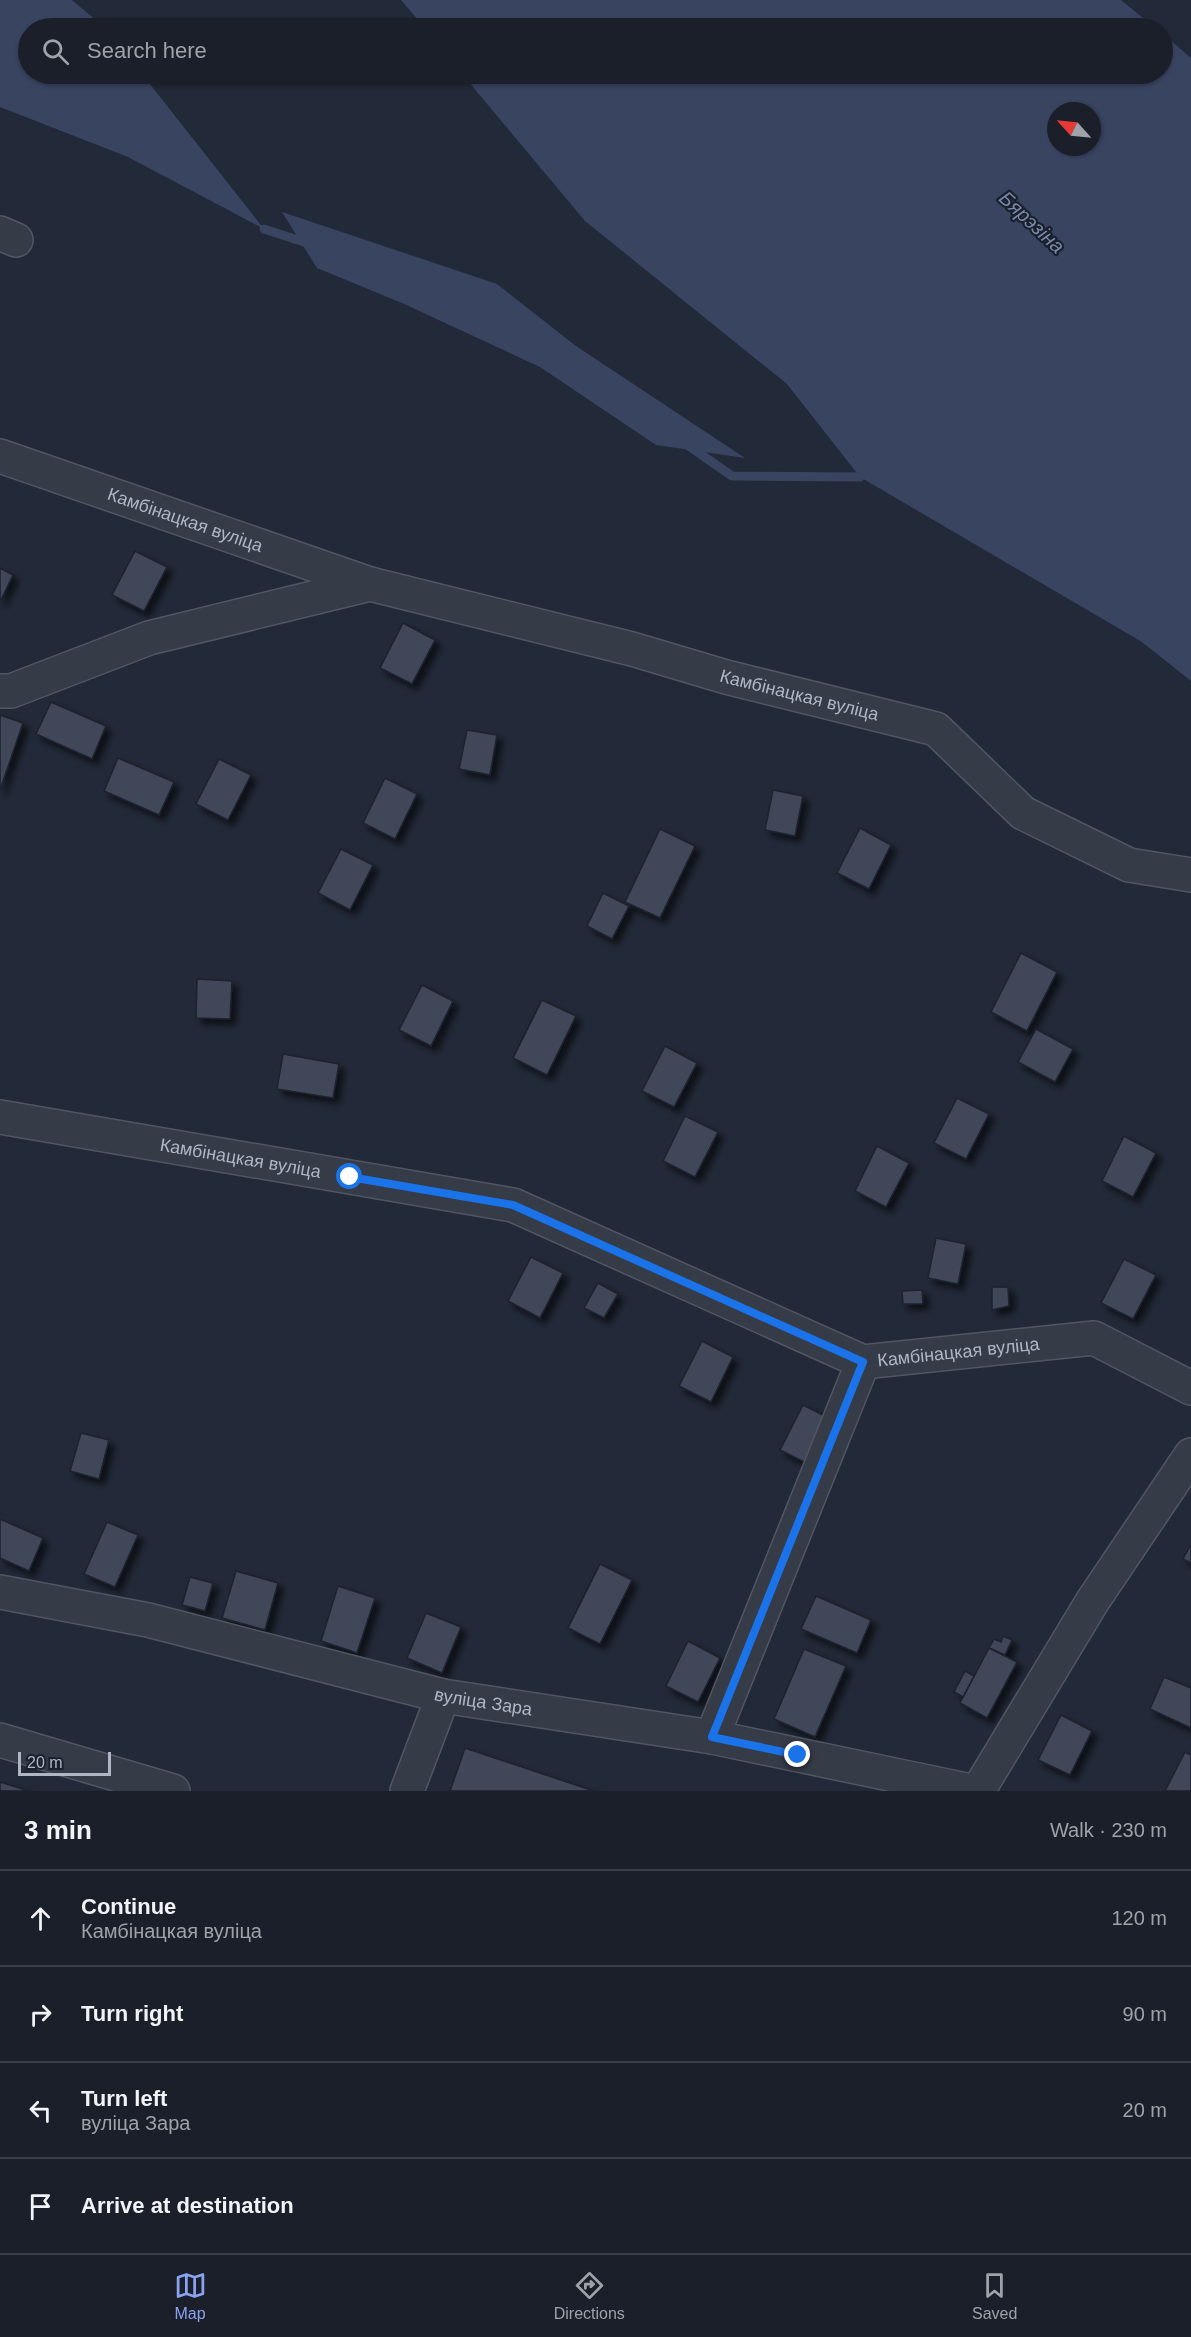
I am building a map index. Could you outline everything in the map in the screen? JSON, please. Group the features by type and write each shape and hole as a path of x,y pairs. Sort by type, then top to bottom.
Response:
{"street":[{"name":"Камбінацкая вуліца","path":"0,456 370,584 632,649 726,677 936,729 1023,813 1129,865 1191,875"},
{"name":"Камбінацкая вуліца","path":"0,691 11,691 149,638 370,584"},
{"name":"Камбінацкая вуліца","path":"0,1117 513,1205 863,1362 1094,1338 1191,1388"},
{"path":"712,1737 863,1362"},
{"path":"978,1791 1092,1602 1191,1455"},
{"name":"вуліца Зара","path":"0,1592 148,1620 443,1696 712,1737 971,1791"},
{"path":"407,1791 443,1696"},
{"path":"0,1740 173,1791"}],"water":[{"path":"0,0 72,0 93,18 18,18 18,84 150,84 264,229 128,157 0,107"},
{"path":"401,0 1121,0 1143,18 416,18"},
{"name":"Бярэзіна","path":"1173,43 1191,58 1191,681 1142,642 860,477 787,384 585,221 470,84 1173,84"},
{"path":"282,212 497,284 576,346 745,458 656,445 540,367 402,303 317,268"}],"building":[{"path":"135,551 167,567 144,611 112,595"},
{"path":"0,568 13,575 0,602"},
{"path":"403,623 435,640 412,684 380,668"},
{"path":"51,702 106,726 92,759 36,734"},
{"path":"0,715 23,723 0,790"},
{"path":"467,730 497,735 490,775 459,769"},
{"path":"118,758 174,782 159,815 104,791"},
{"path":"219,759 251,775 228,820 196,804"},
{"path":"385,778 417,794 395,839 363,823"},
{"path":"773,790 803,796 795,836 765,830"},
{"path":"860,828 891,845 869,889 837,873"},
{"path":"660,829 695,846 660,918 625,902"},
{"path":"341,849 373,865 350,910 318,893"},
{"path":"603,893 629,906 612,939 587,926"},
{"path":"1021,953 1057,972 1027,1031 991,1012"},
{"path":"197,979 232,981 230,1019 196,1018"},
{"path":"422,985 453,1001 431,1046 399,1030"},
{"path":"542,1000 576,1016 547,1075 513,1058"},
{"path":"1036,1029 1073,1049 1055,1082 1018,1062"},
{"path":"665,1046 697,1063 674,1107 642,1091"},
{"path":"283,1054 339,1064 333,1098 277,1089"},
{"path":"957,1098 989,1114 966,1159 934,1143"},
{"path":"685,1116 718,1132 695,1177 663,1161"},
{"path":"1124,1136 1156,1153 1133,1197 1102,1181"},
{"path":"877,1146 909,1163 886,1207 855,1191"},
{"path":"936,1238 966,1244 958,1284 928,1278"},
{"path":"531,1257 563,1273 540,1318 508,1301"},
{"path":"1124,1259 1156,1275 1133,1319 1101,1303"},
{"path":"598,1283 618,1294 604,1318 584,1308"},
{"path":"992,1287 1008,1287 1009,1306 992,1310"},
{"path":"922,1290 923,1304 903,1304 902,1291"},
{"path":"702,1341 733,1357 711,1402 679,1386"},
{"path":"803,1405 835,1421 812,1466 780,1450"},
{"path":"81,1433 109,1440 99,1479 70,1471"},
{"path":"0,1519 43,1538 29,1571 0,1558"},
{"path":"107,1522 138,1535 115,1587 84,1574"},
{"path":"1191,1544 1191,1563 1183,1559"},
{"path":"600,1564 632,1580 600,1644 568,1628"},
{"path":"236,1571 278,1583 265,1630 222,1618"},
{"path":"190,1577 213,1583 205,1611 182,1605"},
{"path":"338,1586 375,1598 357,1653 321,1641"},
{"path":"816,1596 871,1620 857,1653 801,1629"},
{"path":"426,1613 461,1627 442,1673 407,1658"},
{"path":"1003,1636 1012,1640 1005,1655 989,1648 994,1639 1001,1642"},
{"path":"688,1641 720,1658 698,1702 666,1686"},
{"path":"989,1648 1017,1662 987,1718 960,1703"},
{"path":"804,1649 846,1666 815,1737 774,1719"},
{"path":"965,1671 974,1676 963,1697 954,1692"},
{"path":"1164,1677 1191,1688 1191,1728 1150,1709"},
{"path":"1061,1715 1092,1731 1070,1775 1038,1760"},
{"path":"465,1748 594,1791 450,1791"},
{"path":"1185,1752 1191,1755 1191,1791 1165,1791"},
{"path":"0,1782 29,1791 0,1791"}],"waterway":[{"path":"264,229 310,244"},
{"path":"686,444 732,476 860,477"}],"route":[{"path":"350,1177 513,1205 863,1362 712,1737 798,1755"}]}
